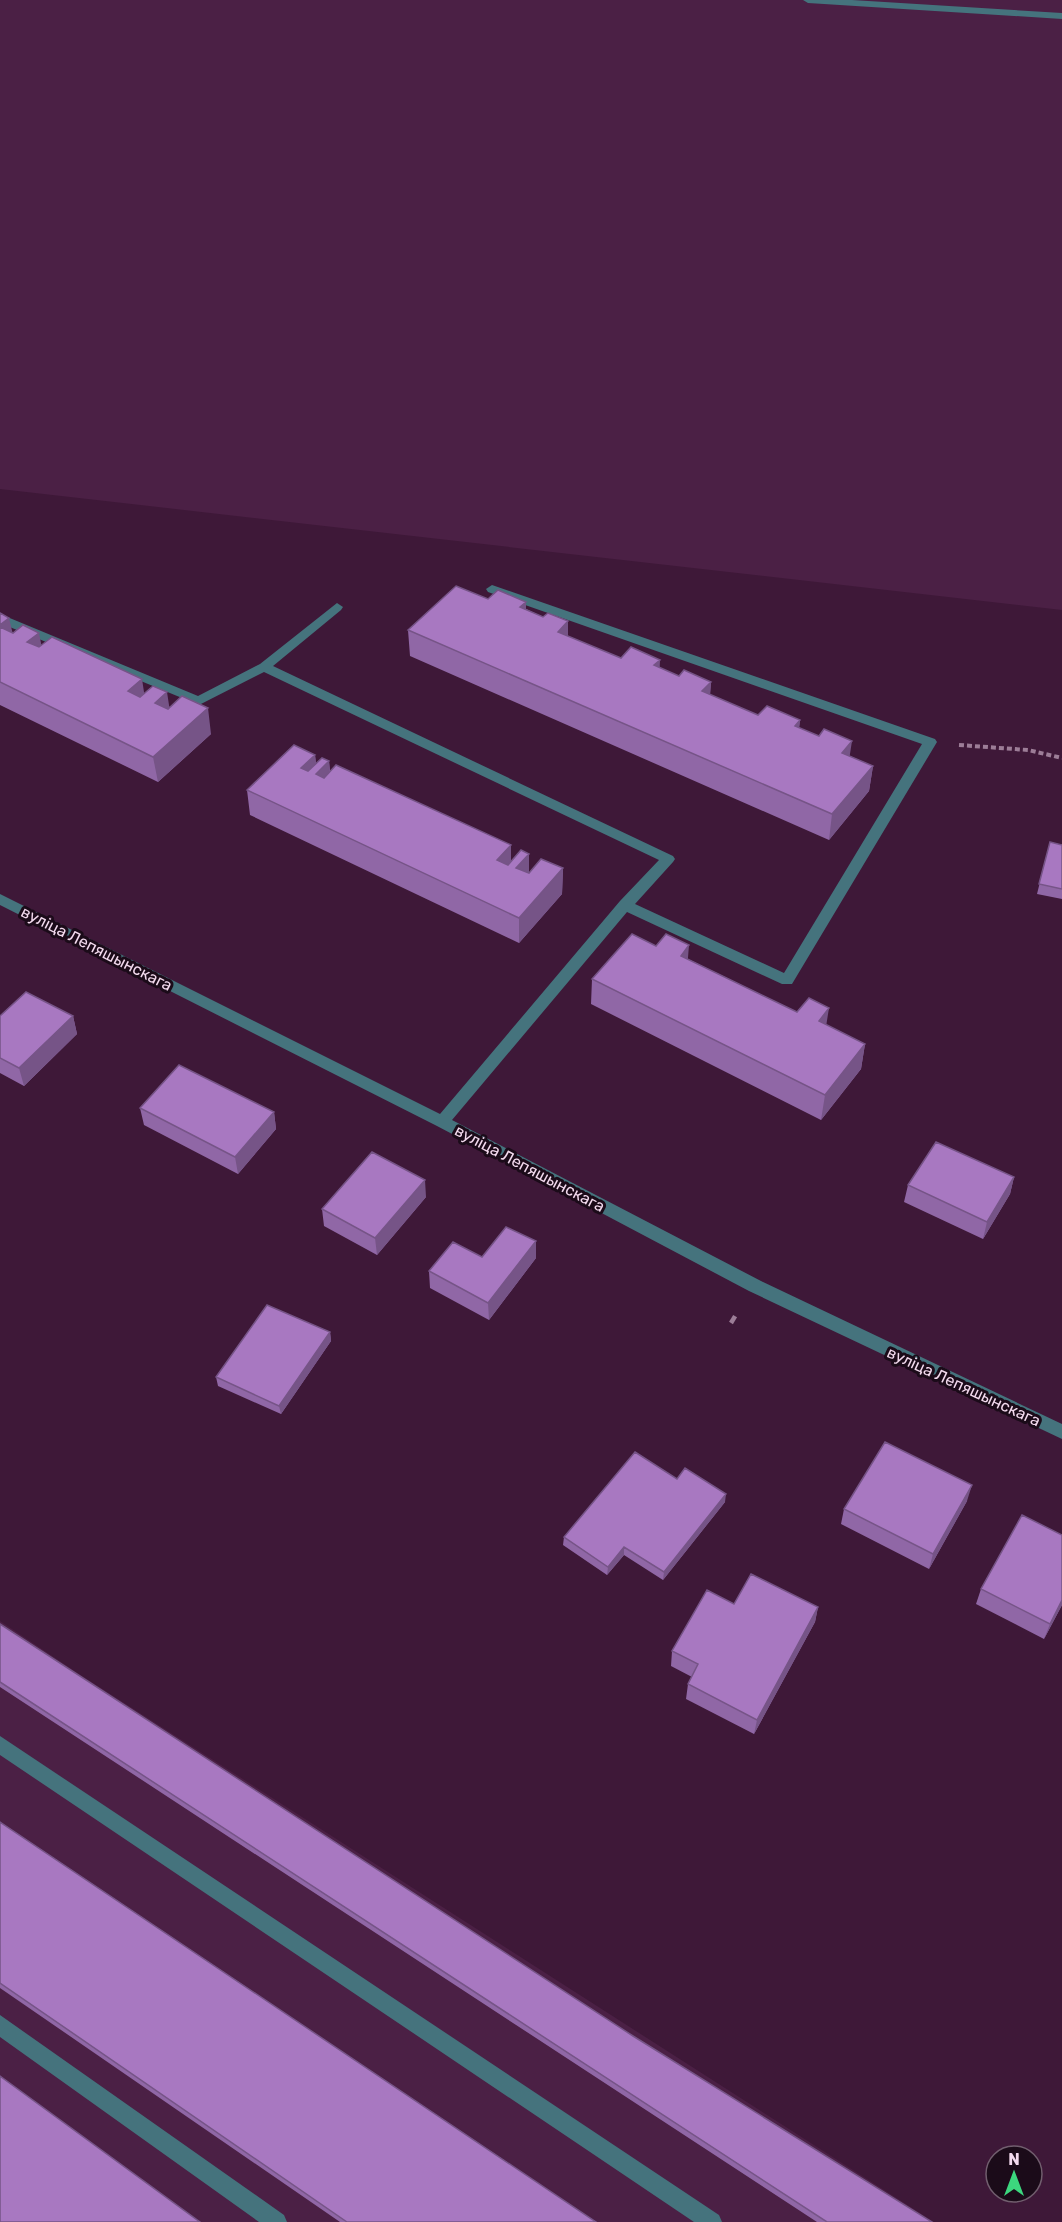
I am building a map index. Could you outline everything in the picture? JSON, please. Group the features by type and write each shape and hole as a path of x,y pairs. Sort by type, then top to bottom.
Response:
{"street":[{"path":"808,0 1062,16"},
{"path":"492,589 930,742 787,980 625,905"},
{"path":"0,618 199,701 264,668 337,607"},
{"path":"264,668 668,859 625,905 442,1122"},
{"name":"вуліца Лепяшынскага","path":"0,899 442,1122 755,1286 1062,1432"},
{"path":"0,1745 712,2222"},
{"path":"0,2025 277,2222"}],"path":[{"path":"930,742 1028,750 1062,758"}],"shaded area":[{"path":"0,0 1062,0 1062,610 0,489"},
{"path":"0,1621 79,1674 934,2222 0,2222"}],"building":[{"path":"456,586 488,599 498,590 526,602 520,607 543,617 548,613 568,621 558,632 621,658 631,647 660,660 654,665 679,676 684,670 711,682 702,691 758,715 767,706 800,720 795,726 819,736 824,729 852,741 842,753 873,766 832,814 408,630"},
{"path":"0,613 9,618 0,625"},
{"path":"23,625 39,633 27,642 39,647 52,637 142,679 128,691 140,697 153,686 167,692 155,703 168,709 182,696 208,708 153,757 0,682 0,627 13,633"},
{"path":"294,745 315,755 301,768 308,771 322,758 329,761 316,774 324,778 336,765 511,845 497,860 508,865 521,850 529,854 516,868 529,873 541,859 563,868 519,918 247,790"},
{"path":"1050,842 1062,845 1062,889 1039,884"},
{"path":"632,934 656,946 666,934 689,945 681,956 797,1012 809,998 829,1008 819,1021 865,1044 825,1095 592,979"},
{"path":"26,992 73,1016 19,1068 0,1058 0,1016"},
{"path":"179,1065 274,1112 235,1157 140,1108"},
{"path":"936,1142 1014,1177 987,1222 908,1185"},
{"path":"372,1152 425,1180 375,1238 322,1209"},
{"path":"506,1227 536,1241 488,1303 429,1271 453,1242 482,1257"},
{"path":"267,1305 330,1332 279,1406 216,1377"},
{"path":"885,1442 972,1485 933,1554 844,1509"},
{"path":"635,1452 677,1479 685,1468 726,1494 664,1572 624,1547 608,1567 564,1537"},
{"path":"1022,1515 1062,1535 1062,1600 1050,1624 981,1589"},
{"path":"751,1574 818,1607 757,1720 688,1684 698,1664 672,1651 707,1590 734,1604"},
{"path":"0,1624 633,2036 932,2222 827,2222 0,1682"},
{"path":"0,1822 596,2222 347,2222 0,1983"},
{"path":"0,2076 200,2222 0,2222"}]}
